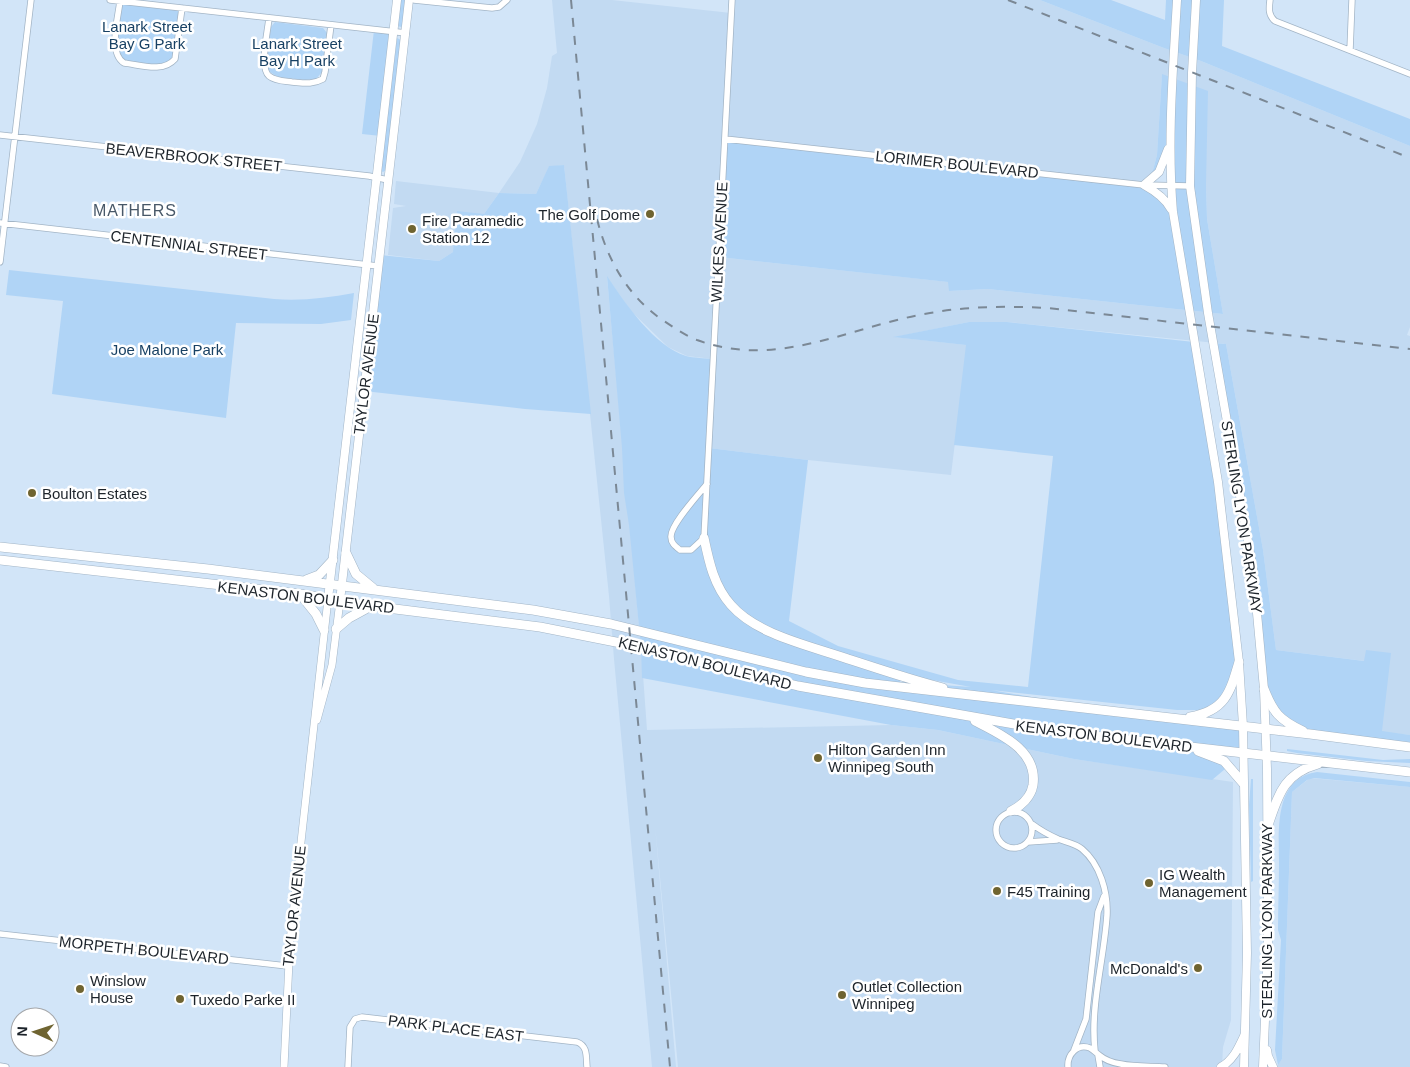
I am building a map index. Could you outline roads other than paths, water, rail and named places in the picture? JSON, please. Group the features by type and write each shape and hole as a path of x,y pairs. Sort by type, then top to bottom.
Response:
{"main road":[{"name":"TAYLOR AVENUE","path":"328,599 397,0"},
{"name":"TAYLOR AVENUE","path":"340,601 410,0"},
{"name":"STERLING LYON PARKWAY","path":"1177,0 1171,140 1173,212 1218,482 1239,662 1244,754 1247,944 1244,1067"},
{"name":"STERLING LYON PARKWAY","path":"1196,0 1191,79 1190,186 1208,313 1253,570 1264,689 1268,949 1263,1067"},
{"path":"1171,140 1159,172 1144,185 1154,190 1168,202 1173,212"},
{"path":"704,538 710,566 721,592 731,606 752,621 790,640 919,682 980,697"},
{"name":"KENASTON BOULEVARD","path":"0,547 498,605 640,631 806,672 865,683 1265,728 1410,747"},
{"path":"346,553 356,574 375,590"},
{"name":"KENASTON BOULEVARD","path":"0,560 300,594 371,606 578,633 798,686 1058,732 1410,772"},
{"path":"303,581 319,575 332,560"},
{"path":"300,594 316,614 324,630"},
{"path":"336,629 349,618 371,606"},
{"path":"1180,719 1199,715 1220,705 1228,696 1239,662"},
{"path":"1264,689 1271,707 1282,719 1310,734"},
{"path":"966,716 999,733 1018,746 1030,761 1034,775 1033,788 1020,806 1012,811"},
{"path":"1186,746 1224,761 1243,783"},
{"path":"1267,828 1284,784 1302,769 1322,762"},
{"path":"1221,1067 1231,1060 1237,1052 1246,1030"},
{"path":"1265,1036 1268,1056 1273,1067"}],"street":[{"path":"0,262 2,223 31,0"},
{"path":"110,0 406,33"},
{"path":"414,0 492,8 499,7 507,0"},
{"name":"WILKES AVENUE","path":"704,538 732,0"},
{"path":"1270,0 1271,18 1410,74"},
{"path":"1350,50 1352,0"},
{"path":"120,1 115,45 116,54 124,63 161,68 171,64 175,59 182,8"},
{"path":"269,18 264,63 265,72 278,80 307,84 316,83 323,79 331,25"},
{"name":"BEAVERBROOK STREET","path":"0,135 376,177 388,180"},
{"name":"LORIMER BOULEVARD","path":"725,139 1144,185 1190,186"},
{"name":"CENTENNIAL STREET","path":"2,223 378,266"},
{"path":"704,538 694,548 685,551 680,550 673,544 671,536 676,525 707,484"},
{"name":"TAYLOR AVENUE","path":"284,1067 287,966 328,599"},
{"name":"TAYLOR AVENUE","path":"311,746 332,665 340,601"},
{"path":"1060,840 1028,842 1018,848 1006,846 998,838 996,832 998,820 1012,811 1025,814 1032,824 1060,840 1081,848 1094,861 1105,894 1107,914 1096,994 1093,1035 1100,1067"},
{"path":"1028,842 1032,824"},
{"path":"1068,1067 1068,1060 1086,1019 1098,912 1105,894"},
{"name":"MORPETH BOULEVARD","path":"0,934 287,966"},
{"name":"PARK PLACE EAST","path":"348,1067 350,1027 355,1019 362,1017 577,1042 585,1048 587,1067"},
{"path":"1074,1050 1087,1047 1124,1065 1165,1067"},
{"path":"0,1066 6,1067"}],"railway":[{"path":"571,0 670,1067"},
{"path":"1008,0 1410,158"},
{"path":"597,219 606,248 613,262 628,287 638,299 661,319 683,333 697,340 727,348 757,350 786,348 814,343 900,319 930,313 959,309 1003,307 1048,308 1410,349"}],"place":[{"name":"The Golf Dome","path":"650,214"},
{"name":"Fire Paramedic Station 12","path":"412,229"},
{"name":"Boulton Estates","path":"32,493"},
{"name":"Hilton Garden Inn Winnipeg South","path":"818,758"},
{"name":"IG Wealth Management","path":"1149,883"},
{"name":"F45 Training","path":"997,891"},
{"name":"McDonald's","path":"1198,968"},
{"name":"Winslow House","path":"80,989"},
{"name":"Outlet Collection Winnipeg","path":"842,995"},
{"name":"Tuxedo Parke II","path":"180,999"}],"district":[{"name":"MATHERS","path":"135,210"}],"park label":[{"name":"Lanark Street Bay G Park","path":"147,34"},
{"name":"Lanark Street Bay H Park","path":"297,52"},
{"name":"Joe Malone Park","path":"167,349"}]}
